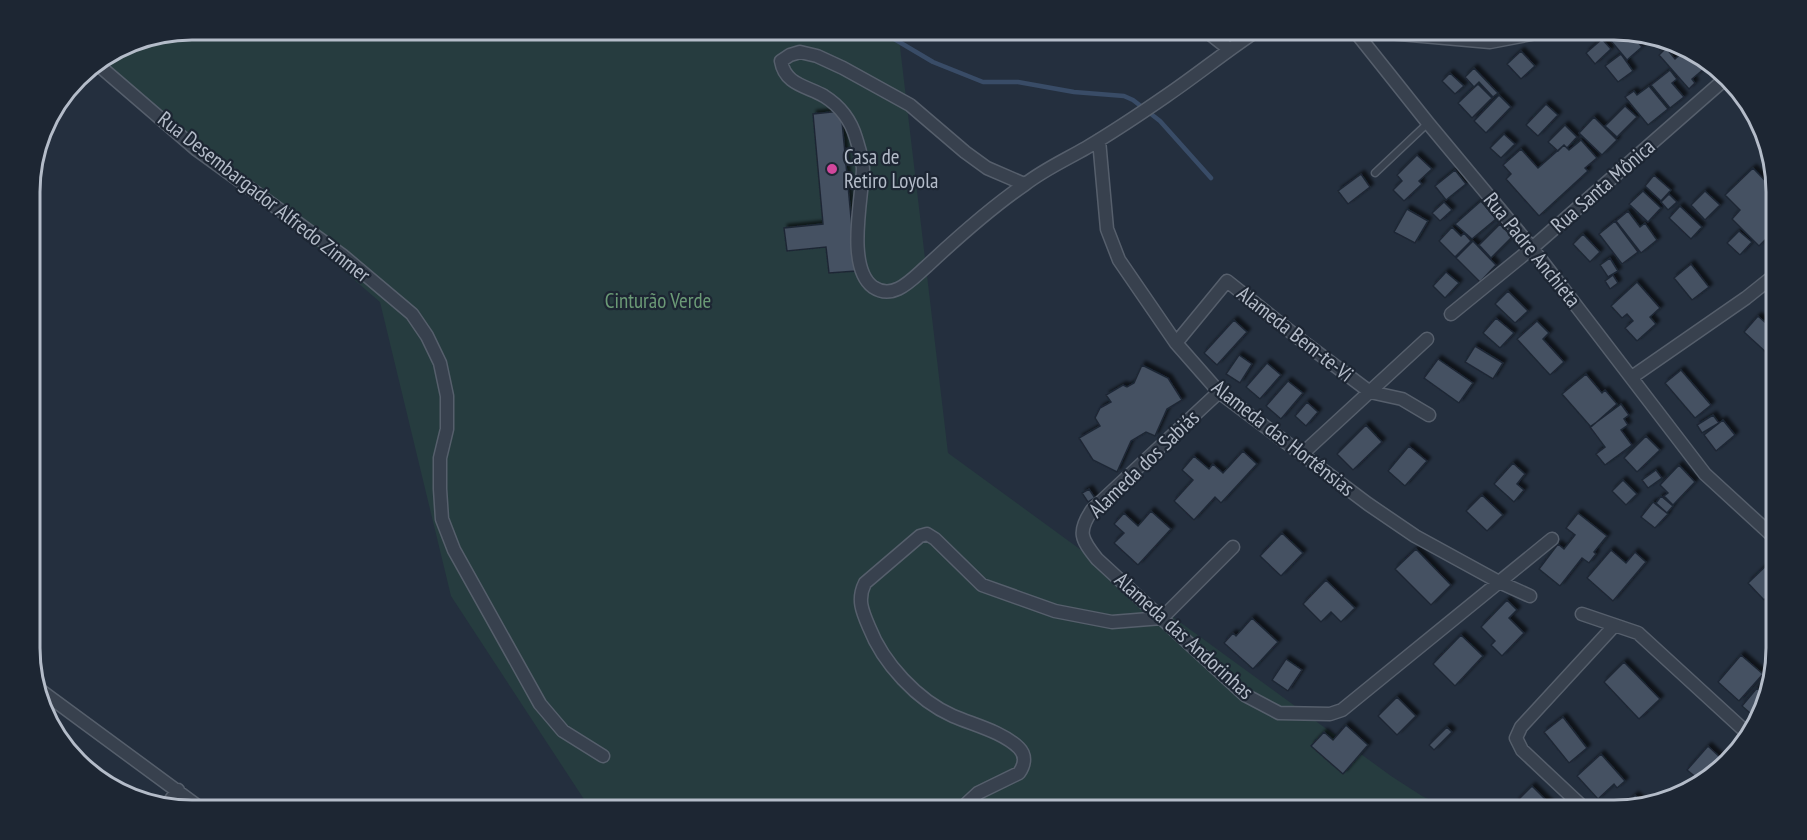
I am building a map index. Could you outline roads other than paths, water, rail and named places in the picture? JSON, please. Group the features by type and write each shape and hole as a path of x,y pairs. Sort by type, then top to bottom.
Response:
{"street":[{"path":"1218,40 1229,49"},
{"path":"1024,184 987,168 910,105 843,68 817,56 800,52 781,61 783,70 790,80 823,95 835,104 846,117 855,136 863,166 858,230 859,260 864,277 873,286 885,292 897,290 910,281 957,238 1024,184 1099,140 1168,95 1242,40"},
{"name":"Rua Padre Anchieta","path":"1362,40 1532,248 1705,474 1766,530"},
{"path":"1468,40 1490,42 1500,40"},
{"name":"Rua Desembargador Alfredo Zimmer","path":"103,69 197,150 342,255 412,314 427,336 440,363 447,396 447,429 440,458 440,489 442,519 454,550 540,704 563,731 603,756"},
{"name":"Rua Santa Mônica","path":"1451,314 1532,248 1720,83"},
{"name":"Alameda das Hortênsias","path":"1099,140 1107,229 1119,260 1176,343 1219,392 1368,504 1415,536 1499,582 1530,596"},
{"name":"Alameda Bem-te-Vi","path":"1176,343 1227,281 1370,392"},
{"path":"1632,377 1766,282"},
{"path":"1302,454 1427,339"},
{"name":"Alameda dos Sabiás","path":"1083,542 1082,525 1092,510 1219,392"},
{"path":"1370,392 1402,399 1429,415"},
{"path":"971,799 978,793 1019,773 1024,756 1020,749 1008,740 950,714 902,680 880,651 860,605 860,592 865,583 920,536 927,534 982,585 1054,611 1112,622 1162,618 1233,547"},
{"name":"Alameda das Andorinhas","path":"1083,542 1097,559 1245,695 1279,713 1330,714 1342,710 1552,539"},
{"path":"1582,614 1638,633 1743,729"},
{"path":"1574,799 1522,750 1516,738 1521,727 1614,626"},
{"path":"49,697 190,800"},
{"path":"172,798 178,790"}],"lane":[{"path":"1375,172 1428,123"}],"waterway":[{"path":"897,41 933,62 983,82 1018,82 1074,92 1124,96 1133,100 1160,121 1211,178"}],"place":[{"name":"Casa de Retiro Loyola","path":"832,169"}],"park label":[{"name":"Cinturão Verde","path":"658,301"}]}
